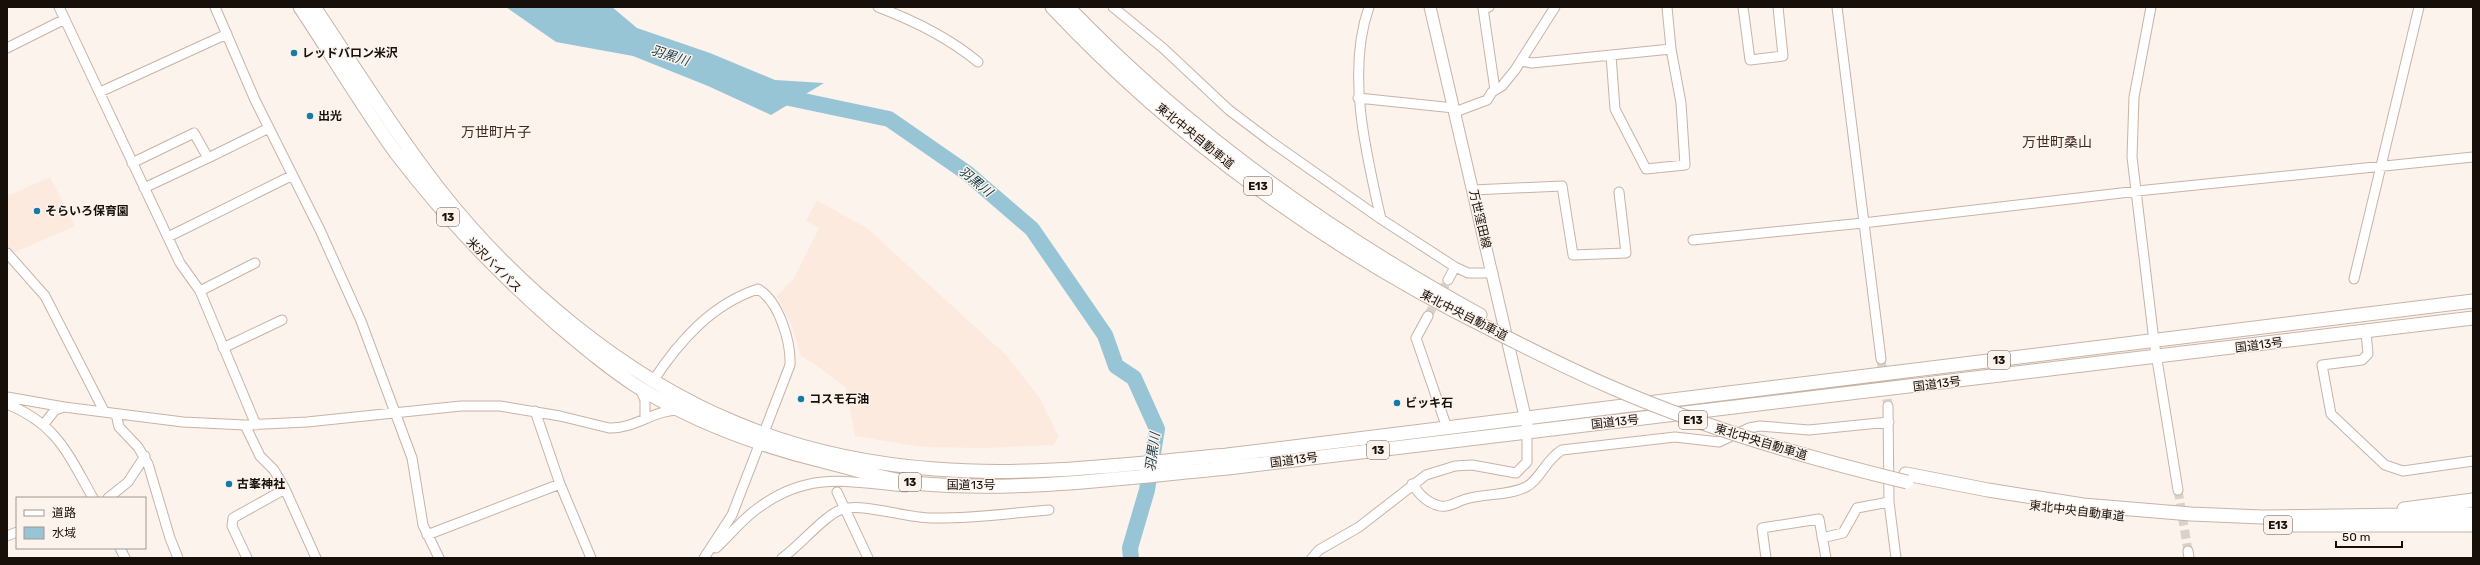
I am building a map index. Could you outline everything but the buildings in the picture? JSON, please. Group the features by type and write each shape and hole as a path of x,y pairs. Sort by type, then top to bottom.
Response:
{"highway":[{"name":"米沢バイパス","path":"300,7 395,151 463,235 528,299 600,360 639,387 681,410 762,439"},
{"name":"米沢バイパス","path":"314,7 407,145 440,190 500,257 567,318 653,381 738,424 762,439"},
{"name":"東北中央自動車道","path":"1052,7 1143,94 1266,193 1321,232 1418,292 1492,325 1614,389 1707,425 1840,466 1906,478 2106,507 2191,514 2334,516 2473,514"},
{"name":"東北中央自動車道","path":"1068,7 1152,89 1211,138 1269,182 1377,255 1492,325"},
{"name":"国道13号","path":"762,439 790,442 859,459 919,468 991,472 1063,470 1227,455 2473,301"},
{"name":"国道13号","path":"762,439 883,476 920,484 1065,483 1228,468 2158,358 2473,318"},
{"name":"東北中央自動車道","path":"1906,478 1990,499 2083,512 2191,523 2335,526 2473,524"},
{"path":"2334,516 2473,500"}],"main road":[{"name":"万世窪田線","path":"1430,7 1526,417 1527,432"}],"street":[{"path":"59,7 180,263 200,291 256,424"},
{"path":"215,7 268,128 291,176 320,230 361,321 412,458 421,516 427,535 439,558"},
{"path":"878,7 917,22 959,46 978,62"},
{"path":"1114,7 1164,49 1229,110 1381,219 1455,267 1468,273 1493,273"},
{"path":"1369,7 1359,60 1358,98 1372,181 1381,219"},
{"path":"1489,7 1483,8 1495,90"},
{"path":"1358,98 1455,110 1487,100 1495,90 1502,86 1521,61 1555,7"},
{"path":"1611,55 1615,109 1646,170 1685,165 1681,103 1671,49 1667,7"},
{"path":"1743,7 1750,60 1783,56 1778,7"},
{"path":"1838,7 1881,359"},
{"path":"2151,7 2136,82 2132,117 2132,157 2154,341 2158,358 2178,490"},
{"path":"2354,279 2419,7"},
{"path":"7,48 65,20"},
{"path":"100,92 227,34"},
{"path":"1521,61 1532,63 1671,49"},
{"path":"144,188 268,128"},
{"path":"132,163 194,133 208,158"},
{"path":"1692,240 1864,223 2473,157"},
{"path":"168,237 291,176"},
{"path":"1474,190 1562,186 1573,255 1626,253 1619,192"},
{"path":"8,258 45,296 104,411"},
{"path":"200,291 255,263"},
{"path":"1448,280 1455,267"},
{"path":"653,381 697,325 744,293 758,289 765,293 780,318 790,355 790,365 732,515 706,557"},
{"path":"1428,316 1416,338 1447,428"},
{"path":"223,348 282,320"},
{"path":"2366,332 2368,354 2362,360 2322,365 2331,414 2385,465 2403,471 2473,461"},
{"path":"639,387 645,400 645,418"},
{"path":"7,397 64,407 183,422 245,425 308,422 396,412 481,406 535,411 609,428 630,426 660,412 681,410"},
{"path":"7,404 44,424 66,450 92,497"},
{"path":"1888,406 1889,502 1896,558"},
{"path":"44,424 55,410 64,407"},
{"path":"535,411 560,484 591,558"},
{"path":"116,414 119,427 145,456 170,538 178,558"},
{"path":"1412,484 1423,498 1432,504 1443,506 1466,498 1503,493 1528,486 1552,456 1562,450 1675,437 1719,442 1749,428 1760,426 1802,430 1889,422"},
{"path":"245,425 260,456 274,470 285,489 316,558"},
{"path":"1312,558 1319,550 1372,518 1412,484 1426,475 1455,466 1472,465 1516,473 1527,462 1527,432"},
{"path":"109,497 128,482 145,456"},
{"path":"706,557 760,506 802,485 828,481 912,488 938,485"},
{"path":"427,535 560,484"},
{"path":"247,558 232,526 233,518 285,489"},
{"path":"837,492 868,558"},
{"path":"1822,538 1843,533 1857,508 1889,502"},
{"path":"782,558 797,548 826,519 844,508 871,509 913,518 1049,510"},
{"path":"1766,558 1762,528 1819,519 1826,558"},
{"path":"120,549 125,558"}],"shaded area":[{"name":"そらいろ保育園","path":"50,177 75,226 11,254 7,246 7,196"},
{"path":"817,200 868,229 1006,355 1039,397 1059,437 1053,445 986,448 922,447 855,436 846,388 816,365 801,356 792,327 777,296 794,278 819,228 806,220"}],"water":[{"path":"506,7 612,7 637,28 710,53 775,80 824,83 771,115 708,86 633,56 556,42"}],"waterway":[{"name":"羽黒川","path":"775,95 889,119 967,173 1032,229 1105,335 1116,366 1134,378 1157,429 1147,490 1130,548 1131,558"}],"tunnel":[{"path":"1428,316 1448,280"},
{"path":"1881,359 1888,406"},
{"path":"2178,490 2188,551"}],"place":[{"name":"レッドバロン米沢","path":"294,53"},
{"name":"出光","path":"310,116"},
{"name":"そらいろ保育園","path":"37,211"},
{"name":"コスモ石油","path":"801,399"},
{"name":"ビッキ石","path":"1397,403"},
{"name":"古峯神社","path":"229,484"}],"district":[{"name":"万世町片子","path":"496,132"},
{"name":"万世町桑山","path":"2057,142"}]}
